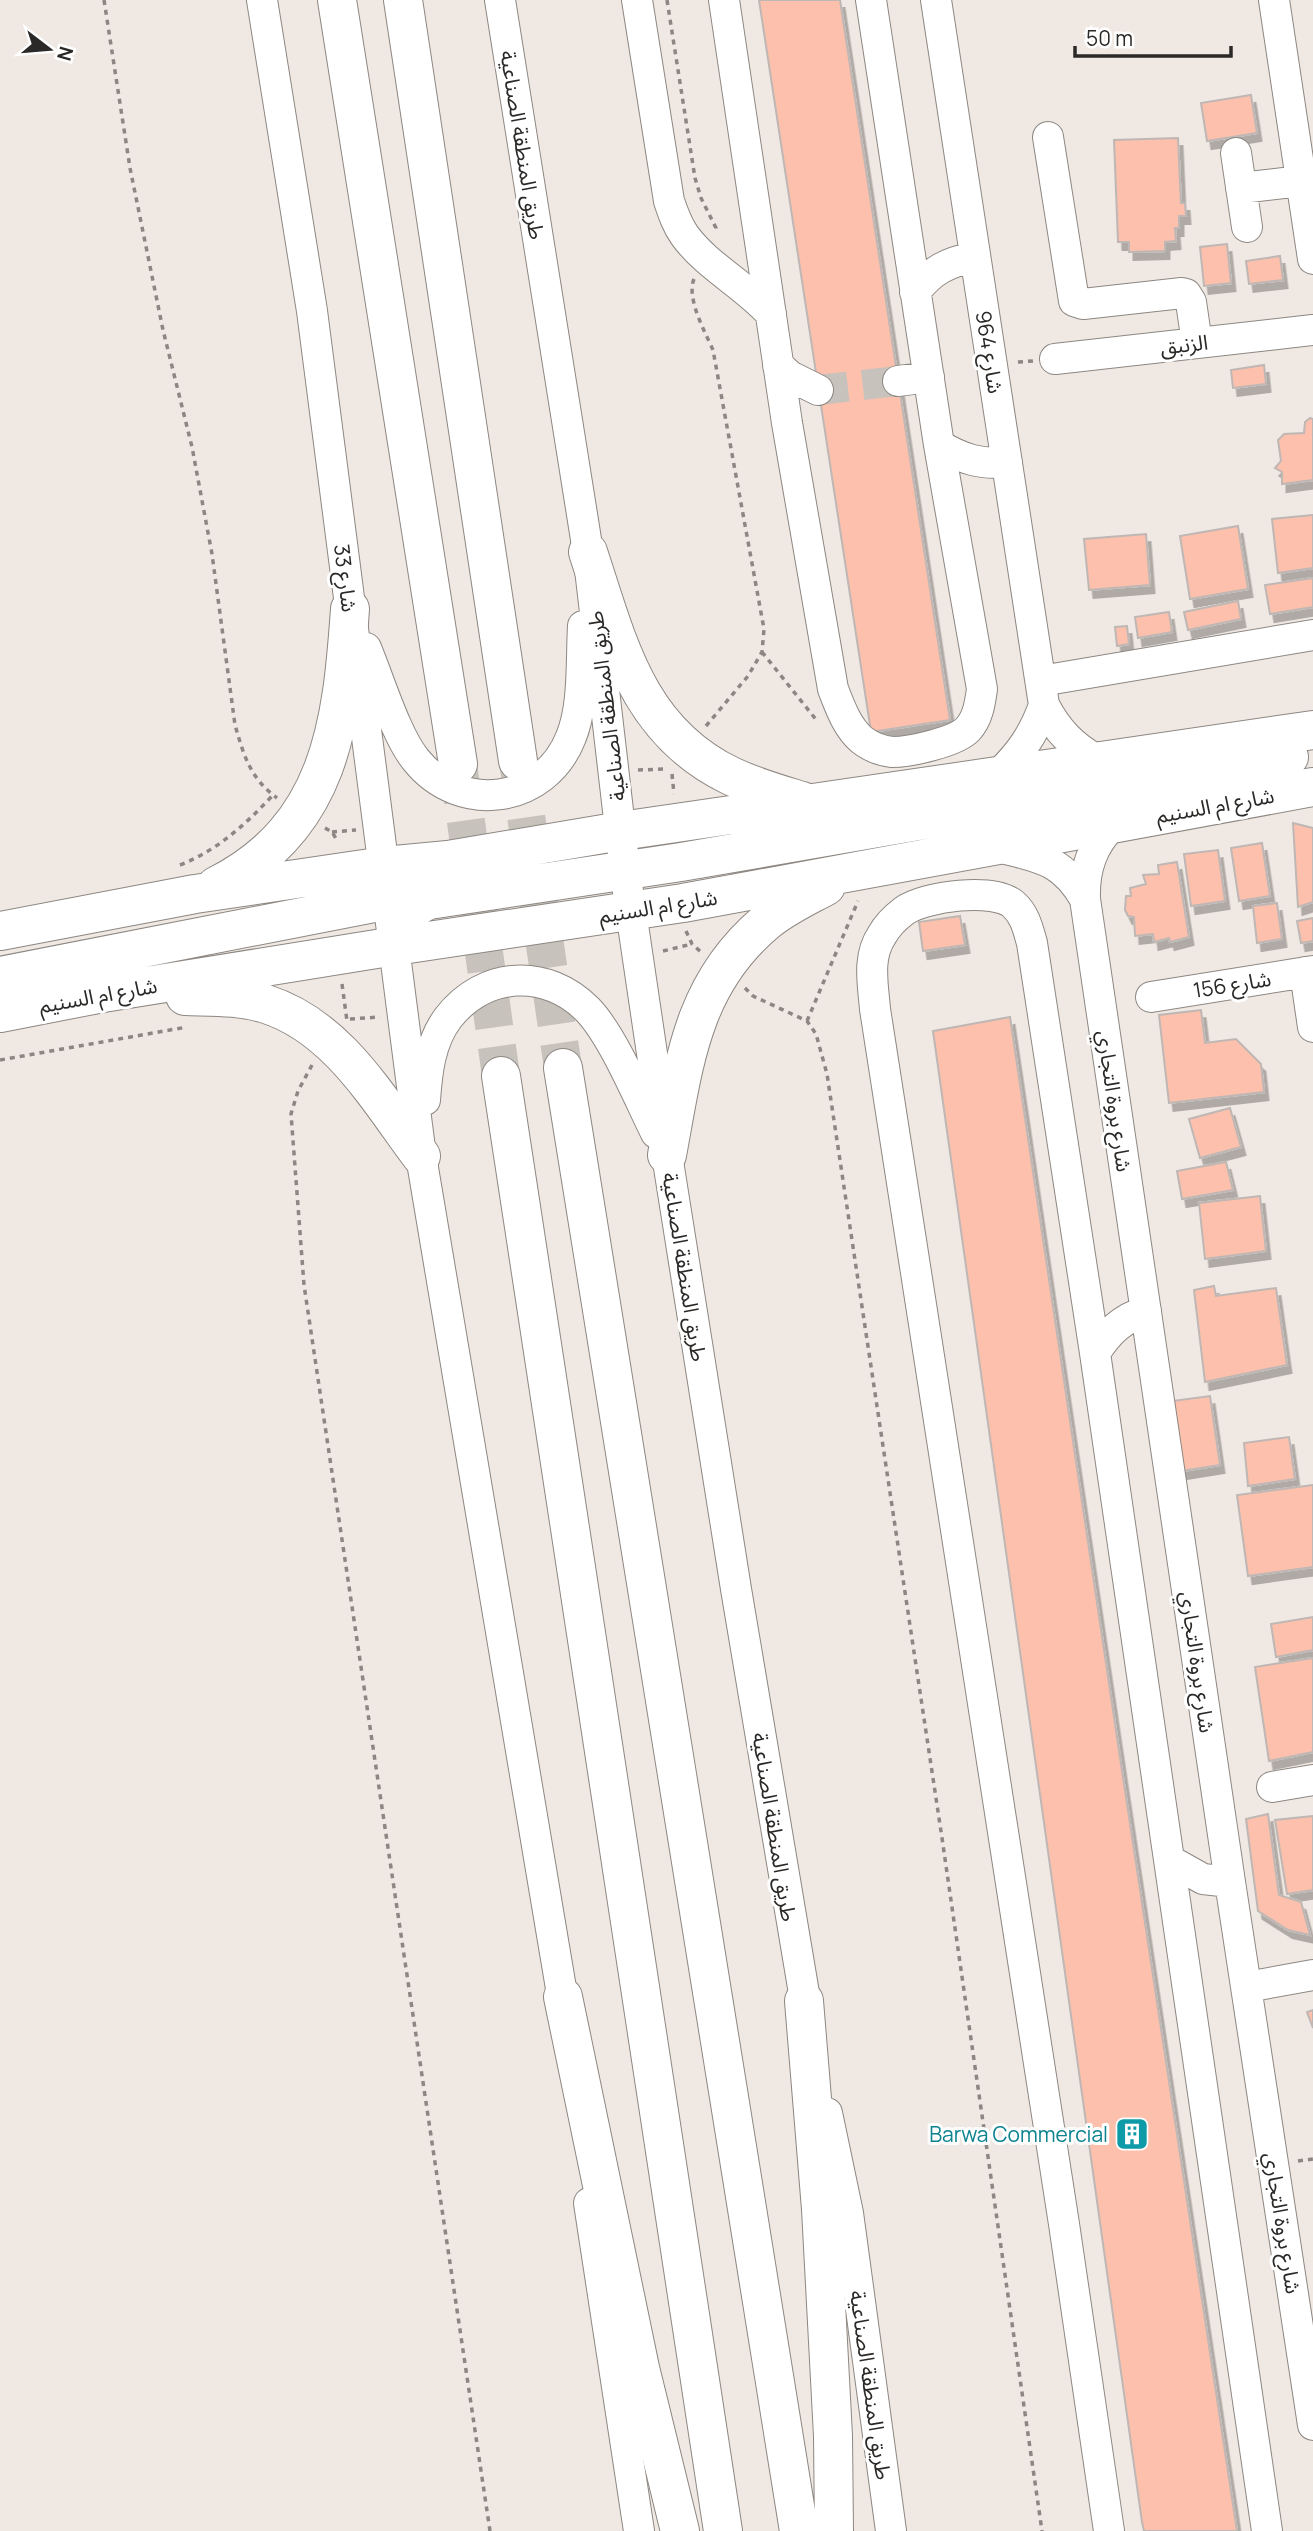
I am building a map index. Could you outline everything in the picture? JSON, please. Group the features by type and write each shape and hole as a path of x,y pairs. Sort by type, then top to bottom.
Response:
{"main road":[{"path":"337,0 458,764"},
{"path":"403,0 517,761"},
{"path":"588,552 631,674 679,759 813,804"},
{"path":"186,880 214,887 247,869 287,805 317,786 338,721 344,686 350,609"},
{"path":"0,976 386,883 449,860 621,831 1313,730"},
{"path":"395,946 399,927 406,915 429,900 625,871 1240,767 1313,752"},
{"name":"شارع ام السنيم","path":"0,1013 103,993 337,955 683,903 1313,787"},
{"path":"667,1155 693,1028 721,970 744,942 768,920 863,869"},
{"path":"0,944 186,880 343,872 386,883"},
{"path":"0,931 89,914"},
{"path":"103,993 228,997 263,1003 292,1014 318,1030 317,1050 348,1059 421,1156"},
{"path":"563,1068 799,2531"},
{"path":"501,1076 723,2531"},
{"path":"563,1997 640,2368 680,2531"},
{"path":"804,2001 821,2208 832,2423 834,2531"}],"street":[{"name":"شارع 33","path":"262,0 312,311 421,1156"},
{"name":"طريق المنطقة الصناعية","path":"500,0 588,552 625,871 667,1155 804,2001 848,2213 891,2531"},
{"path":"637,0 669,201 685,236 708,260 759,300 772,314"},
{"path":"724,0 787,423 833,689 840,709 852,729 863,740 890,752 906,751 958,737 969,728 980,703 982,689 939,445 871,0"},
{"name":"شارع 964","path":"936,0 1042,693 1053,722 1065,738 1080,751 1097,760"},
{"path":"1274,0 1313,259"},
{"path":"1048,137 1074,301 1079,305 1178,292 1186,294 1191,302 1197,343"},
{"path":"1236,153 1247,227"},
{"path":"1241,188 1301,181"},
{"path":"915,292 924,280 941,266 975,257"},
{"name":"الزنبق","path":"1055,359 1313,330"},
{"path":"898,381 929,377"},
{"path":"939,445 968,460 982,463 1007,462"},
{"path":"350,609 404,742 415,759 435,779 458,792 483,796 505,794 522,789 549,771 571,739 578,703 588,552"},
{"path":"998,775 1026,746 1037,726 1042,693 1313,635"},
{"name":"شارع بروة التجاري","path":"1113,824 1102,836 1087,866 1085,899 1313,2425"},
{"name":"شارع بروة التجاري","path":"998,847 1051,862 1062,868 1085,899"},
{"path":"1109,2531 871,969 881,936 905,910 923,902 981,894 1000,897 1013,903 1024,917 1032,943 1096,1353 1267,2531"},
{"path":"1309,971 1313,1027"},
{"name":"شارع 156","path":"1151,997 1309,971"},
{"path":"639,2531 594,2240 563,1997 421,1156 429,1063 447,1019 471,996 500,983 527,980 555,986 568,992 591,1013 610,1043 667,1155"},
{"path":"1096,1353 1106,1336 1117,1325 1146,1311"},
{"path":"1272,1787 1313,1780"},
{"path":"1169,1860 1203,1879 1230,1882"},
{"path":"1247,1987 1313,1975"}],"path":[{"path":"104,0 130,168 163,330 192,447 212,554 235,725 243,752 257,782 287,805 332,832 338,843 343,872"},
{"path":"667,0 695,178 701,198 716,228 715,244 708,260 697,270 691,285 696,309 713,350 764,629 762,652 748,676 679,759 678,823"},
{"path":"614,772 679,759"},
{"path":"186,880 213,849 239,830 287,805"},
{"path":"807,1021 863,869"},
{"path":"683,903 684,928 692,944 753,996 807,1021 816,1034 827,1074 942,1838 1042,2531"},
{"path":"638,957 692,944"},
{"path":"337,955 348,1019 317,1050 313,1064 298,1091 291,1114 304,1285 490,2531"},
{"path":"0,1060 197,1026"}],"building":[{"path":"759,0 840,0 950,720 871,732"},
{"path":"1251,95 1257,133 1207,141 1201,103"},
{"path":"1178,138 1181,203 1185,203 1186,216 1179,216 1179,228 1175,228 1176,241 1165,242 1165,251 1129,252 1129,242 1118,242 1114,140"},
{"path":"1227,244 1231,283 1204,286 1200,247"},
{"path":"1280,256 1283,280 1249,284 1246,261"},
{"path":"1264,365 1266,384 1233,388 1231,370"},
{"path":"1313,419 1313,480 1282,484 1282,472 1275,468 1281,461 1278,440 1284,434 1304,433 1305,422"},
{"path":"1313,515 1313,568 1278,573 1272,519"},
{"path":"1238,526 1248,589 1190,599 1180,536"},
{"path":"1146,534 1150,585 1089,590 1084,539"},
{"path":"1313,578 1313,607 1270,614 1265,585"},
{"path":"1238,601 1241,619 1188,630 1184,612"},
{"path":"1169,612 1172,632 1138,638 1135,617"},
{"path":"1127,626 1129,644 1117,646 1115,627"},
{"path":"1293,823 1313,828 1313,902 1298,907"},
{"path":"1262,843 1270,896 1239,901 1231,848"},
{"path":"1218,850 1225,901 1191,906 1184,854"},
{"path":"1177,862 1189,937 1170,942 1169,938 1154,942 1153,934 1135,936 1134,917 1128,916 1125,910 1126,896 1131,896 1130,888 1146,884 1143,875 1159,874 1158,865"},
{"path":"1277,903 1282,939 1257,943 1253,906"},
{"path":"960,916 965,945 923,951 919,922"},
{"path":"1313,918 1313,941 1301,943 1297,921"},
{"path":"1201,1010 1205,1043 1236,1039 1261,1064 1264,1092 1169,1103 1159,1015"},
{"name":"Barwa Commercial","path":"1010,1017 1237,2531 1144,2531 1142,2522 933,1031"},
{"path":"1230,1108 1241,1147 1200,1158 1189,1119"},
{"path":"1226,1162 1233,1190 1182,1199 1177,1171"},
{"path":"1260,1196 1266,1251 1205,1259 1199,1203"},
{"path":"1214,1286 1216,1296 1276,1288 1287,1365 1205,1382 1194,1290"},
{"path":"1210,1396 1220,1465 1182,1471 1172,1401"},
{"path":"1289,1437 1295,1479 1248,1486 1244,1443"},
{"path":"1313,1485 1313,1567 1248,1576 1237,1495"},
{"path":"1313,1617 1313,1650 1276,1657 1271,1624"},
{"path":"1313,1658 1313,1752 1269,1761 1255,1667"},
{"path":"1268,1814 1279,1895 1301,1902 1310,1935 1288,1930 1258,1911 1246,1819"},
{"path":"1313,1816 1313,1890 1287,1894 1275,1820"},
{"path":"1313,2010 1313,2028 1307,2012"}],"tunnel":[{"path":"818,390 898,381"},
{"path":"518,761 563,1068"},
{"path":"458,764 501,1076"}],"place":[{"name":"Barwa Commercial","path":"1132,2134"}]}
